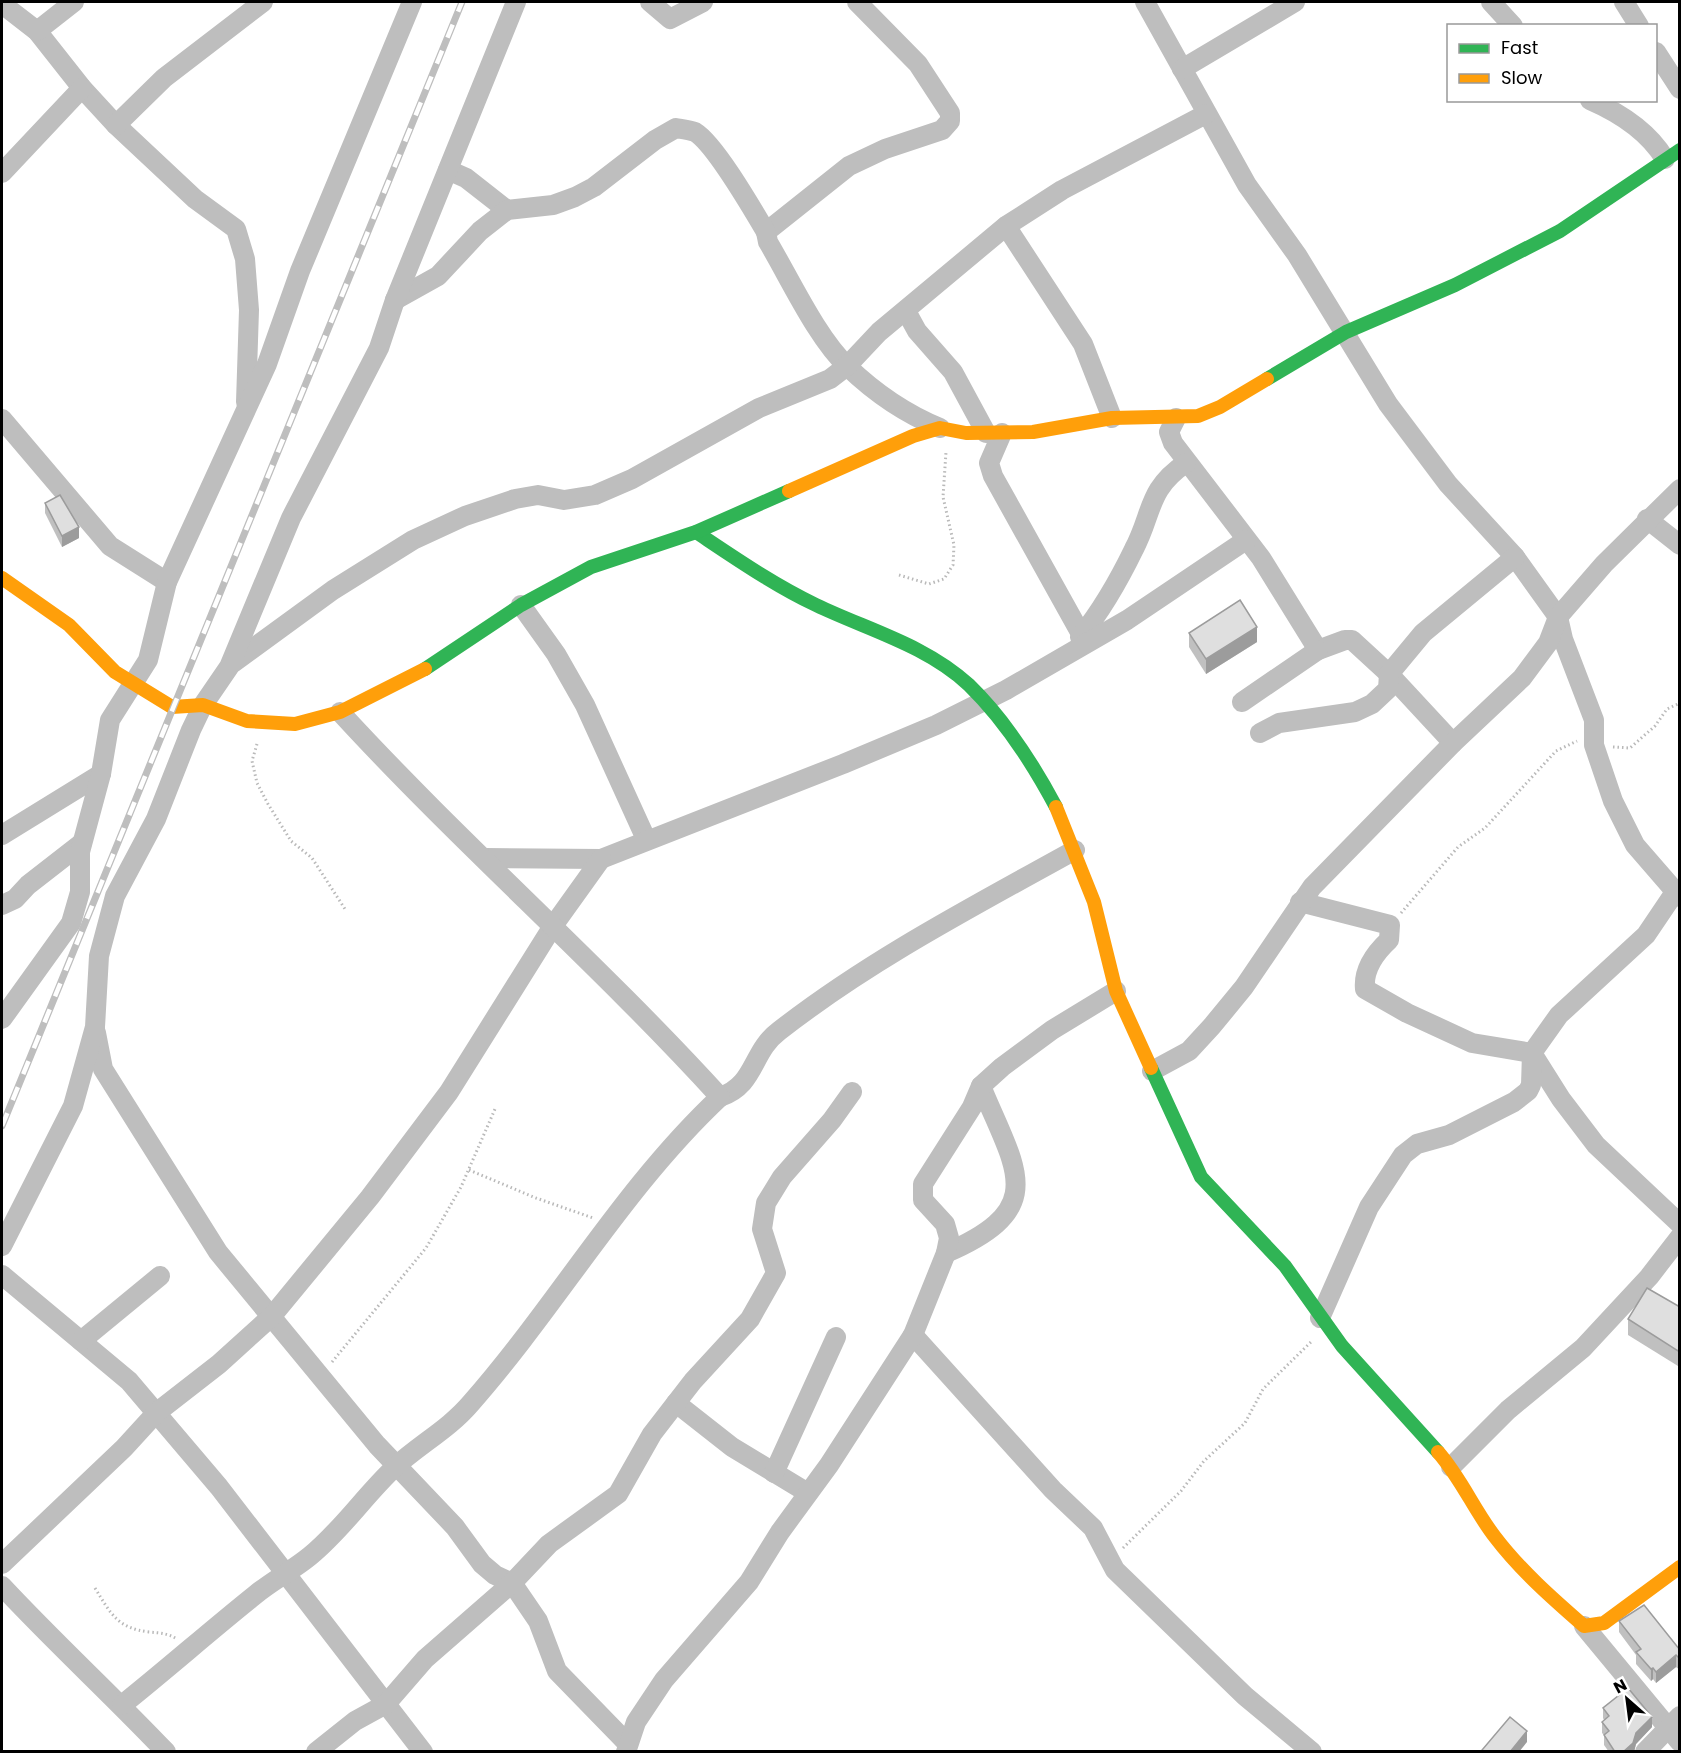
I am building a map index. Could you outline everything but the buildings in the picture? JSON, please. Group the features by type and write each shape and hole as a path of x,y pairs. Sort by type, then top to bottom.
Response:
{"street":[{"path":"37,32 74,2"},
{"path":"116,125 164,78 263,2"},
{"path":"2,1019 71,923 80,892 82,843 101,774 110,720 148,660 167,582 267,364 300,271 412,2"},
{"path":"2,1246 73,1106 95,1027 99,956 115,896 156,819 203,705 229,667 291,518 379,348 395,300 516,2"},
{"path":"650,2 670,19 703,2"},
{"path":"766,232 812,198 849,166 885,149 942,130 950,121 950,113 918,64 858,2"},
{"path":"1145,2 1247,185 1346,332 1388,404 1448,484 1515,557 1558,617 1563,639 1594,720 1594,741 1613,801 1635,845 1677,894 1646,934 1559,1015 1532,1053 1531,1085 1528,1091 1514,1102 1449,1135 1418,1144 1403,1155 1369,1207 1322,1321"},
{"path":"1182,69 1295,2"},
{"path":"1491,2 1511,24"},
{"path":"1627,3 1638,24"},
{"path":"6,13 37,32 82,88 116,125 195,199 236,229 246,259 249,310 246,406"},
{"path":"1657,54 1680,89"},
{"path":"2,173 82,88"},
{"path":"395,300 438,276 480,231 507,210 553,205 575,197 594,187 655,140 676,128 695,132 737,184 766,232 768,242 823,334 847,366 911,416 943,429 994,433 1033,432 1112,418 1198,416 1220,407 1346,332 1511,258 1560,231 1672,155 1635,125 1594,102"},
{"path":"229,667 278,629 413,540 465,516 515,499 538,495 564,500 595,495 632,479 759,408 830,379 847,366 879,332 906,311 972,251 1006,226 1062,190 1206,114"},
{"path":"448,170 466,178 507,210"},
{"path":"1006,226 1083,344 1112,418"},
{"path":"906,311 917,331 953,372 994,433 990,470 1083,640"},
{"path":"1176,418 1169,432 1173,443 1186,464 1278,583 1318,650"},
{"path":"2,419 110,546 167,582"},
{"path":"2,578 69,625 115,672 131,684 172,707 203,705 248,721 295,724 339,712 424,669 521,604 591,567 696,532 895,444 943,429"},
{"path":"1083,640 1135,548 1158,488 1170,474 1186,464"},
{"path":"1152,1071 1189,1051 1212,1026 1263,960 1299,902 1453,743 1522,678 1548,643 1558,617 1647,519 1680,489"},
{"path":"1647,519 1680,545"},
{"path":"696,532 801,598 932,658 955,674 984,702 1040,773 1075,850 1112,959 1116,992 1201,1177 1285,1266 1322,1321 1451,1467 1495,1537 1549,1595 1584,1626 1676,1729 1645,1752"},
{"path":"485,858 601,859 646,839 843,764 984,702 1083,640 1127,620 1246,540"},
{"path":"1260,733 1279,723 1355,712 1372,704 1388,689 1389,674 1423,633 1515,557"},
{"path":"521,604 556,654 585,705 646,839"},
{"path":"1242,702 1318,650 1345,640 1352,640 1389,674 1453,743"},
{"path":"339,712 429,806 485,858 661,1032 720,1097"},
{"path":"2,835 27,822 101,774"},
{"path":"2,905 15,899 28,885 82,843"},
{"path":"122,1705 285,1572 309,1556 340,1528 396,1466 440,1434 469,1406 517,1349 609,1222 673,1145 720,1097 738,1089 746,1082 767,1041 824,998 930,932 1075,850"},
{"path":"2,1564 124,1448 156,1413 219,1364 272,1316 370,1197 449,1092 553,926 601,859"},
{"path":"1299,902 1390,926 1389,940 1375,953 1367,970 1365,989 1407,1013 1472,1043 1532,1053 1561,1099 1596,1145 1680,1224"},
{"path":"95,1027 103,1069 218,1252 396,1466 455,1527 482,1564 495,1575 512,1583 538,1622 557,1671 627,1748 636,1722 664,1680 749,1582 780,1532 913,1335 946,1253 948,1232 923,1200 923,1184 972,1107 981,1086 1002,1067 1052,1030 1116,992"},
{"path":"946,1253 969,1243 994,1227 1006,1216 1013,1203 1017,1185 1014,1161 981,1086"},
{"path":"316,1752 355,1721 386,1704 425,1659 512,1583 549,1544 618,1494 652,1434 676,1403 750,1319 764,1296 776,1273 762,1229 766,1203 782,1177 832,1120 852,1092"},
{"path":"1451,1467 1508,1410 1583,1348 1649,1277 1680,1237"},
{"path":"2,1275 129,1381 285,1572 423,1752"},
{"path":"81,1341 160,1276"},
{"path":"913,1335 1053,1490 1093,1528 1115,1570 1245,1696 1312,1752"},
{"path":"774,1473 836,1338"},
{"path":"676,1403 732,1447 808,1493"},
{"path":"1584,1626 1604,1623 1680,1567"},
{"path":"2,1586 56,1644 122,1705 166,1752"}],"path":[{"path":"899,575 929,584 944,579 954,565 953,540 944,497 943,429"},
{"path":"1390,926 1458,847 1485,828 1556,751 1564,745 1594,741 1630,748 1655,726 1667,710 1680,703"},
{"path":"263,723 252,761 257,783 291,841 312,858 345,909"},
{"path":"321,1376 420,1256 469,1170 495,1108"},
{"path":"469,1170 545,1202 609,1222"},
{"path":"1110,1560 1145,1529 1204,1461 1245,1424 1263,1389 1276,1374 1302,1353 1322,1321"},
{"path":"95,1588 110,1611 125,1627 170,1635 189,1650"}],"railway":[{"path":"2,1126 462,2"}],"traffic: fast":[{"path":"1267,379 1346,332 1455,285 1560,231 1680,150"},
{"path":"425,669 521,605 591,567 696,532 789,491"},
{"path":"696,532 785,589 836,614 896,639 952,671 982,698 1006,727 1056,807"},
{"path":"1151,1068 1201,1177 1285,1266 1342,1346 1438,1452"}],"traffic: slow":[{"path":"789,491 913,436 940,428 966,433 1033,432 1112,418 1198,416 1220,407 1267,379"},
{"path":"2,578 69,625 115,672 172,707 203,705 247,721 295,724 340,712 425,669"},
{"path":"1056,807 1094,902 1116,991 1151,1068"},
{"path":"1438,1452 1454,1472 1487,1527 1515,1561 1584,1626 1604,1623 1680,1567"}]}
